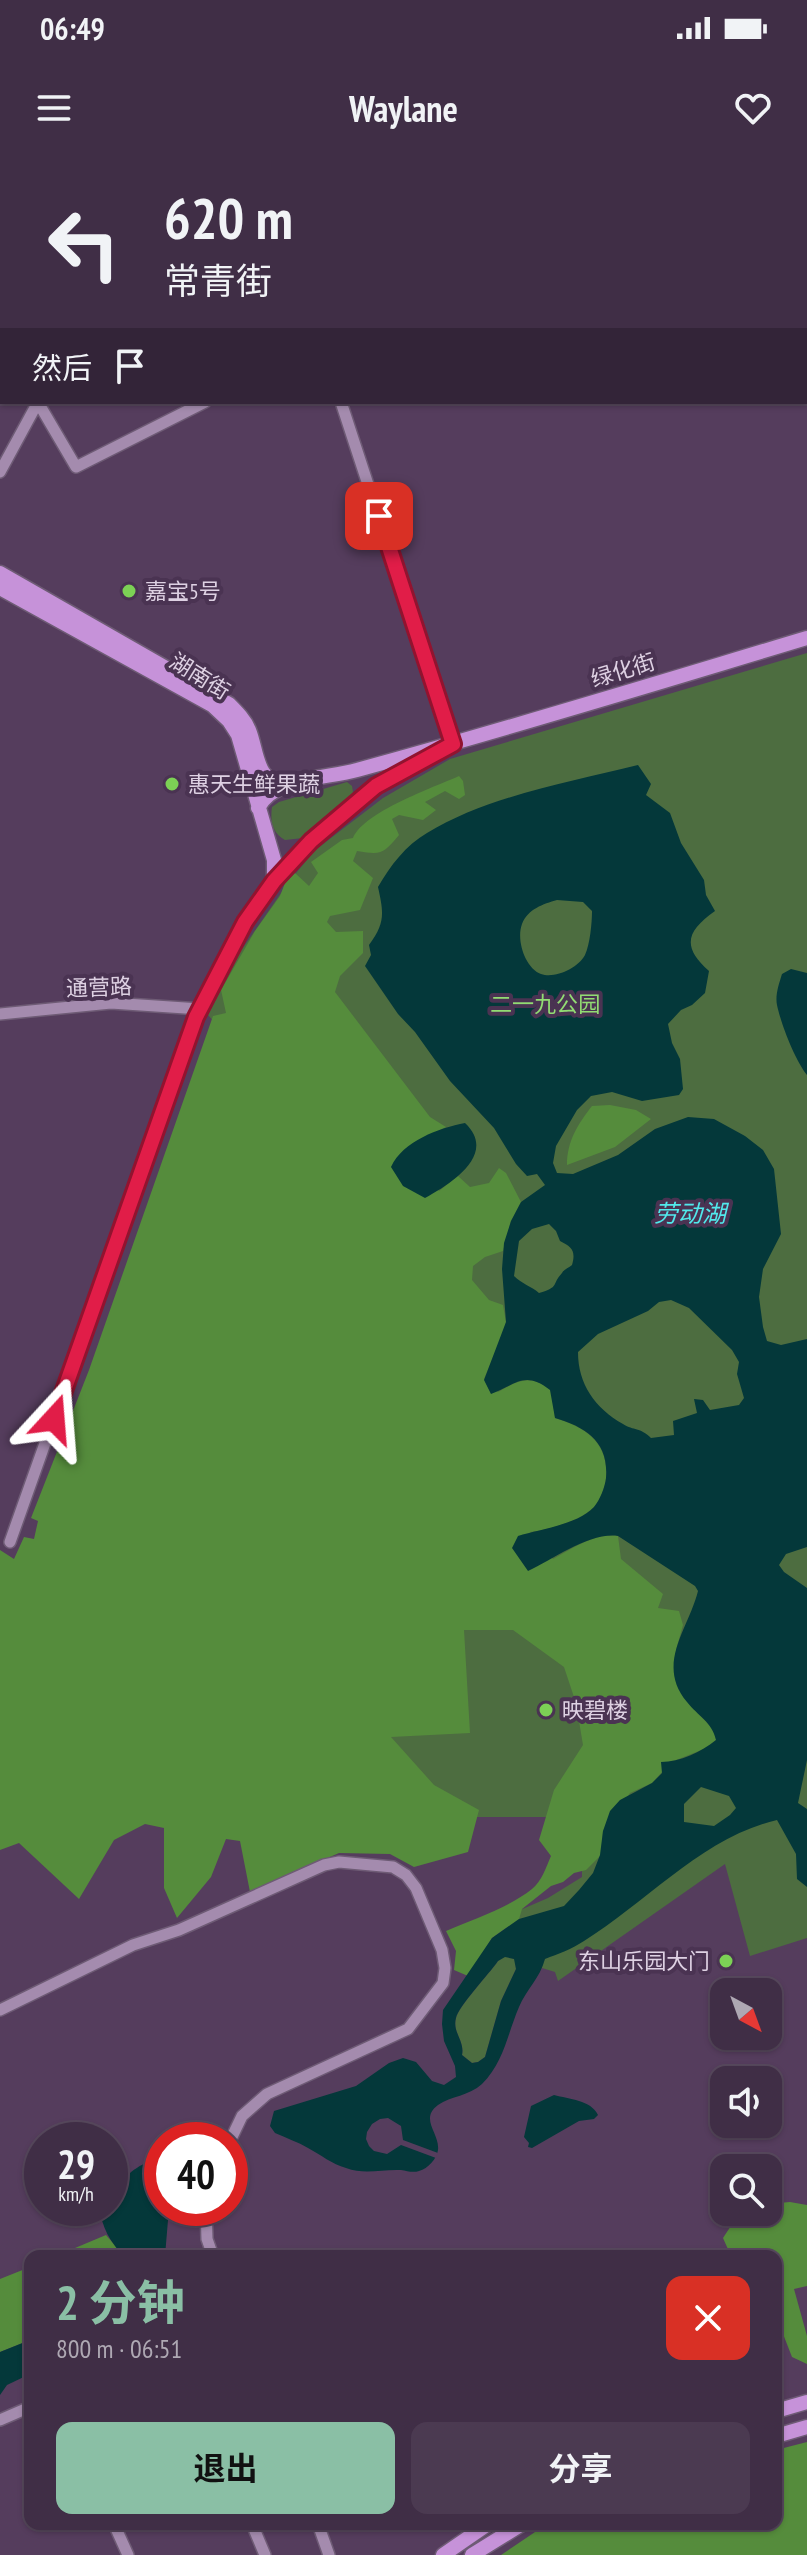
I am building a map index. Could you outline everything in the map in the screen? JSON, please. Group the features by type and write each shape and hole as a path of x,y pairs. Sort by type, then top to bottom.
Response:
{"main road":[{"name":"湖南街","path":"0,573 229,704 249,729 267,778 272,783 290,784"},
{"name":"湖南街","path":"0,588 212,705 229,721 238,735 268,837 274,860 274,881"},
{"name":"绿化街","path":"258,808 269,794 290,784 345,774 453,744 807,638"},
{"name":"绿化街","path":"274,881 311,841 358,801 394,774 453,744"},
{"path":"345,774 356,779 363,789 358,801"},
{"path":"268,837 285,848 311,841"},
{"path":"782,2409 807,2402"},
{"path":"782,2434 807,2427"},
{"path":"443,2555 479,2530"},
{"path":"472,2555 512,2530"}],"street":[{"path":"1,467 37,404"},
{"path":"39,404 76,467 201,404"},
{"path":"342,404 453,744"},
{"name":"绿化街","path":"10,1542 200,1009 245,922 274,881"},
{"name":"通营路","path":"0,1014 111,1003 200,1009"},
{"path":"0,2010 133,1945 179,1930 324,1865 339,1862 393,1867 406,1875 416,1888 442,1950 445,1968 443,1983 408,2029 285,2084 254,2103 239,2122"},
{"path":"207,2226 211,2250"},
{"path":"0,2420 24,2410"},
{"path":"117,2530 128,2555"},
{"path":"255,2530 265,2555"},
{"path":"320,2530 329,2555"}],"green space":[{"name":"二一九公园","path":"807,653 807,1938 750,1956 725,1864 558,1981 555,1972 542,1968 499,1919 548,1898 582,1877 582,1860 562,1817 392,1817 380,1211 208,1015 238,955 288,883 314,851 383,798 450,759"},
{"path":"459,776 465,795 459,799 445,791 425,802 436,810 423,820 399,815 392,819 399,835 385,849 377,853 357,851 353,861 373,878 360,910 330,916 327,922 336,932 363,931 363,953 340,976 335,992 430,1117 446,1127 412,1144 439,1191 458,1176 470,1187 489,1183 499,1168 506,1173 521,1202 511,1221 503,1251 485,1257 473,1266 472,1280 489,1300 503,1305 506,1322 484,1379 498,1392 524,1380 544,1385 551,1390 555,1418 577,1427 594,1439 606,1466 602,1494 588,1512 564,1524 530,1532 553,1559 592,1539 618,1536 621,1559 663,1594 658,1608 679,1611 683,1625 676,1650 691,1706 714,1730 716,1740 704,1749 671,1762 652,1783 630,1793 603,1831 601,1855 586,1870 551,1886 522,1909 519,1919 492,1938 468,1976 454,1970 456,1951 446,1931 512,1902 538,1882 551,1856 539,1840 554,1790 583,1745 576,1703 564,1667 513,1630 464,1630 470,1733 391,1737 434,1785 479,1810 468,1852 414,1867 390,1854 339,1853 250,1892 240,1841 226,1839 211,1877 177,1918 164,1888 164,1828 145,1824 114,1840 79,1899 19,1843 0,1850 0,1550 14,1559 24,1537 34,1539 38,1521 31,1518 89,1370 213,1016 226,1013 221,990 285,883 295,873 309,886 318,873 311,862 342,840 353,838 360,828 384,810"},
{"path":"347,782 353,792 349,798 303,838 285,840 277,834 272,822 272,807 279,802"},
{"path":"610,1105 636,1110 651,1119 615,1147 567,1165 571,1141 592,1106"},
{"path":"505,1956 515,1959 516,1969 501,2001 485,2057 472,2063 462,2055 456,2018"},
{"path":"782,2203 807,2205 807,2286 794,2289 807,2336 807,2364 792,2357 782,2331 782,2250 728,2250 723,2238 731,2226 782,2226"},
{"path":"106,2235 119,2250 70,2250"},
{"path":"24,2269 24,2342 0,2352 0,2279"},
{"path":"807,2442 807,2555 501,2555 538,2530 782,2530 782,2448"}],"water":[{"name":"劳动湖","path":"638,765 651,784 646,795 670,813 681,843 704,880 706,895 715,911 698,925 691,939 694,954 709,971 705,993 668,1024 680,1059 683,1089 679,1095 642,1101 612,1092 591,1096 577,1110 556,1146 553,1163 557,1173 573,1174 618,1155 655,1129 688,1117 714,1119 745,1136 763,1150 774,1169 781,1234 763,1269 759,1297 763,1327 767,1341 781,1345 807,1339 807,1547 786,1554 779,1565 807,1588 807,1760 798,1803 807,1809 807,1887 797,1879 796,1854 777,1820 750,1828 700,1855 584,1941 545,1959 522,2001 500,2057 489,2076 477,2088 443,2102 433,2110 430,2121 438,2150 429,2166 414,2172 353,2170 275,2133 270,2126 274,2111 356,2086 389,2063 403,2058 416,2062 432,2081 444,2085 456,2077 455,2066 444,2041 443,2010 492,1938 519,1919 564,1906 593,1873 610,1811 620,1800 652,1783 662,1773 661,1762 690,1756 716,1740 708,1724 678,1688 674,1674 677,1646 698,1591 695,1586 618,1536 584,1542 528,1571 512,1548 518,1536 568,1522 587,1513 598,1501 606,1478 604,1455 599,1446 586,1431 555,1418 550,1390 526,1380 491,1394 484,1380 506,1322 502,1269 504,1243 521,1202 545,1185 537,1174 527,1176 516,1164 494,1128 450,1081 365,966 371,955 369,945 382,918 378,887 393,864 412,844 427,833 476,809","holes":["557,900 583,902 592,911 585,955 566,971 553,975 541,974 526,960 520,930 528,914","549,1224 574,1256 572,1265 553,1287 539,1293 514,1276 519,1241 532,1229","671,1300 689,1308 732,1350 739,1362 737,1374 744,1398 739,1405 710,1410 703,1400 694,1399 697,1413 673,1421 674,1435 651,1438 613,1418 596,1403 581,1374 578,1352 598,1334 648,1311 659,1302","701,1787 729,1796 736,1808 714,1826 684,1822 684,1804","505,1957 514,1959 516,1969 501,2001 485,2057 472,2063 462,2055 456,2028 458,2013 498,1961"]},
{"path":"791,969 807,973 807,1075 789,1042 777,1005 782,974"},
{"path":"465,1123 474,1135 476,1146 474,1157 467,1167 447,1185 425,1198 403,1186 391,1167 404,1150 433,1132"},
{"path":"554,2095 585,2103 598,2115 594,2119 579,2121 532,2148 528,2147 529,2143 524,2137 531,2106"},
{"path":"144,2164 144,2226 168,2226 166,2250 118,2250 107,2234 104,2226 128,2226 128,2176"},
{"path":"24,2342 24,2377 7,2385 0,2395 0,2352"}],"pier":[{"path":"388,2118 401,2126 403,2140 438,2153 436,2158 401,2145 387,2154 374,2151 366,2139 367,2132 372,2124"}],"place":[{"name":"嘉宝5号","path":"129,591"},
{"name":"惠天生鲜果蔬","path":"172,784"},
{"name":"映碧楼","path":"546,1710"},
{"name":"东山乐园大门","path":"726,1961"}],"route":[{"path":"54,1419 196,1017 245,922 274,881 311,841 376,786 453,744 379,516"}]}
